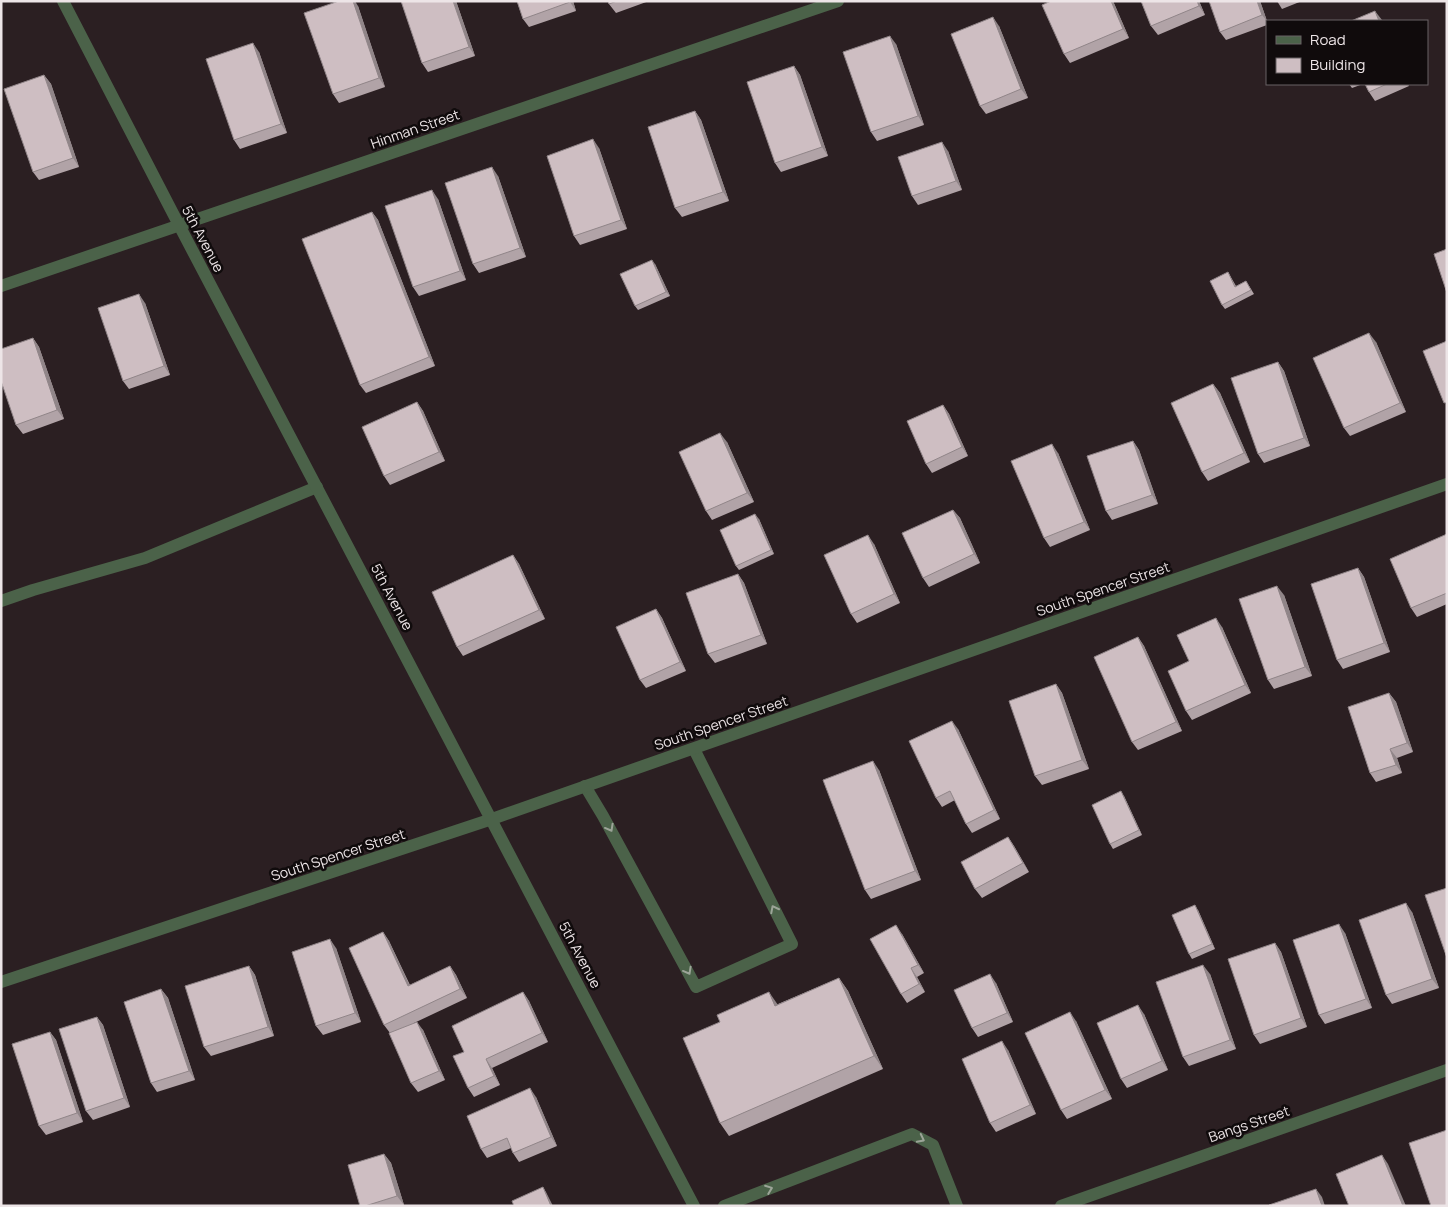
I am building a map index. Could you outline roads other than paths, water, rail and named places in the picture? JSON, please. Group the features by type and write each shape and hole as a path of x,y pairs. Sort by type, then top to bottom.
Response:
{"street":[{"name":"5th Avenue","path":"63,1 179,226 694,1206"},
{"name":"Hinman Street","path":"1,286 838,1"},
{"name":"South Spencer Street","path":"1,982 492,819 1447,484"},
{"path":"1,601 145,558 317,487"},
{"path":"585,786 696,987 792,944 694,749"},
{"name":"Bangs Street","path":"1061,1206 1447,1070"},
{"path":"724,1206 912,1134 933,1145 956,1206"}]}
